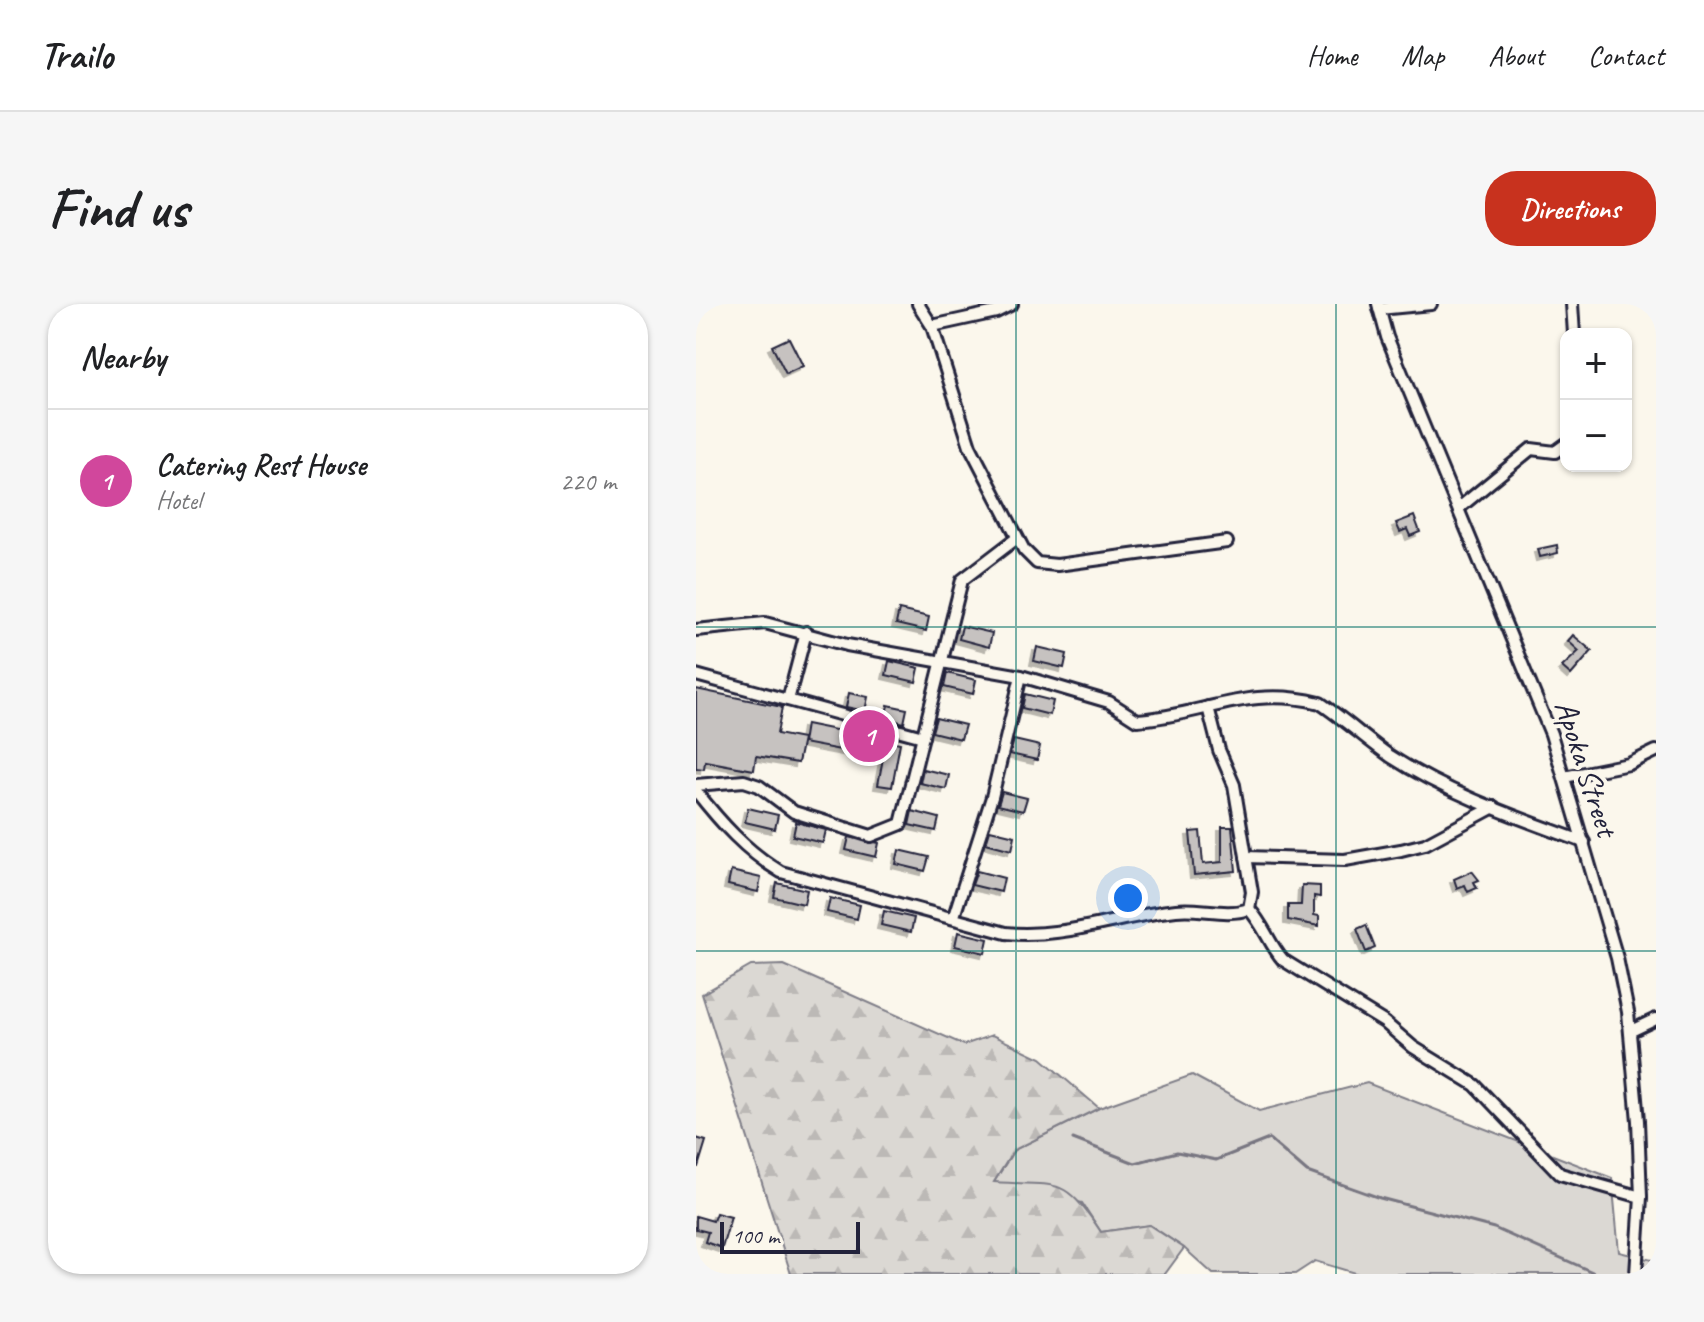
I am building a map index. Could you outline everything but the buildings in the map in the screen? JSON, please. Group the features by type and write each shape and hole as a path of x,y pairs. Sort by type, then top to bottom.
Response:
{"street":[{"path":"918,304 932,326 970,446 1017,538 1037,563 1057,565 1227,542"},
{"path":"932,326 996,312 1012,304"},
{"path":"1378,306 1431,304"},
{"path":"1572,304 1574,328"},
{"name":"Apoka Street","path":"1378,306 1387,337 1551,734 1617,958 1631,1031 1641,1197 1636,1274"},
{"path":"1459,508 1531,449 1555,452 1560,448"},
{"path":"696,785 744,781 759,786 794,812 871,836 901,824 962,580 1017,538"},
{"path":"696,630 754,623 806,632 847,645 1021,676 1109,702 1137,720 1208,707 1247,696 1284,695 1320,703 1390,756 1494,807 1584,842"},
{"path":"788,700 806,632"},
{"path":"696,675 923,737"},
{"path":"954,916 992,797 1021,676"},
{"path":"1208,707 1219,750 1234,785 1252,892 1249,909"},
{"path":"1564,777 1629,764 1656,751"},
{"path":"696,791 720,822 758,858 781,872 954,916 1006,933 1030,936 1178,909 1237,913 1249,909"},
{"path":"1246,857 1345,860 1401,850 1425,844 1494,807"},
{"path":"1249,909 1263,924 1273,949 1283,960 1384,1022 1413,1047 1475,1085 1560,1174 1641,1197"},
{"path":"1631,1031 1656,1019"}],"green space":[{"path":"784,965 964,1045 992,1035 1041,1058 1099,1108 1014,1150 994,1182 1057,1187 1077,1200 1101,1232 1149,1225 1184,1248 1165,1274 791,1274 702,994 751,966"},
{"path":"1192,1075 1259,1111 1367,1083 1612,1178 1619,1252 1656,1261 1656,1274 1358,1274 1315,1261 1295,1274 1213,1274 1184,1248 1150,1225 1101,1232 1082,1203 994,1182 1014,1150 1099,1108"}],"waterway":[{"path":"1073,1139 1135,1163 1177,1152 1216,1160 1269,1139 1307,1172 1380,1198 1494,1228 1597,1274"}],"place":[{"name":"Catering Rest House","path":"869,736"}]}
